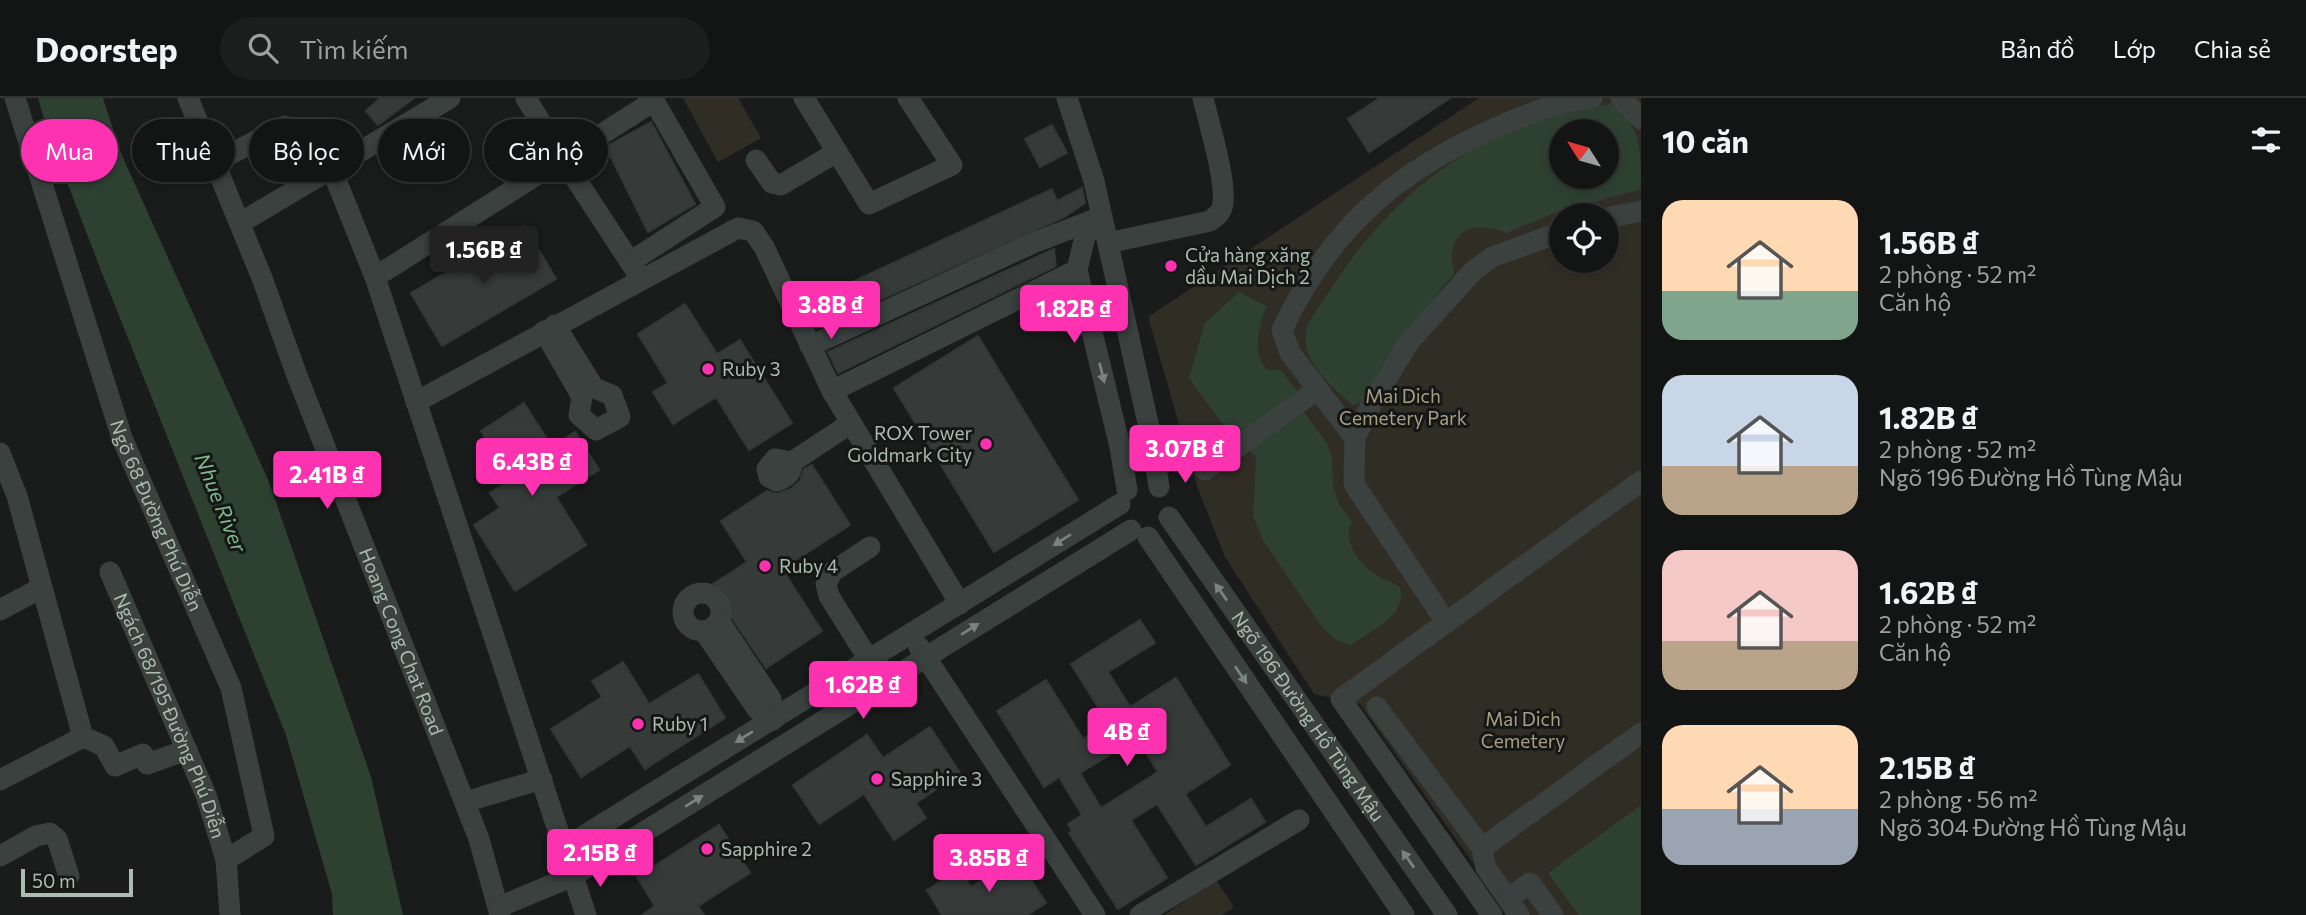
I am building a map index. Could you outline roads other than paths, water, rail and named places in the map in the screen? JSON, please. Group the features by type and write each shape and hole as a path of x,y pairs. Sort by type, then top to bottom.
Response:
{"street":[{"name":"Ngõ 68 Đường Phú Diễn","path":"15,98 122,438 231,688 264,836 226,860"},
{"name":"Hoang Cong Chat Road","path":"188,98 197,119"},
{"path":"364,150 450,98"},
{"path":"526,98 539,119"},
{"path":"804,98 869,204 952,165 908,98"},
{"path":"1067,98 1094,181 1152,441 1159,487"},
{"path":"1108,243 1210,221 1219,215 1223,204 1221,180 1203,98"},
{"path":"1355,438 1290,353 1282,330 1301,290 1349,226 1389,189 1443,151 1515,119 1576,99 1592,98"},
{"path":"1620,98 1641,119"},
{"path":"416,402 550,328 635,270 715,207 654,101 608,130"},
{"path":"756,160 772,183 781,185 793,181 837,152"},
{"name":"Hoang Cong Chat Road","path":"223,182 479,839 499,911"},
{"path":"240,223 311,182"},
{"path":"337,182 375,278 586,915"},
{"path":"375,278 525,182"},
{"path":"578,182 635,270"},
{"path":"1619,215 1641,211"},
{"path":"1101,217 1085,236 1077,270 1120,447 1123,521 1139,533"},
{"path":"810,346 1033,243 1101,217"},
{"path":"635,270 738,228 753,231 764,247 832,391 960,604"},
{"path":"1446,622 1354,484 1355,438 1373,401 1409,342 1473,271 1492,257 1549,236"},
{"path":"832,391 1077,270"},
{"path":"1205,470 1318,389"},
{"path":"792,462 850,423"},
{"path":"0,453 8,500 41,588 83,737"},
{"path":"1492,915 1341,699 1641,481"},
{"path":"499,911 573,876 926,657 1169,517 1167,495 1159,487 1148,483 1137,484 1124,497 960,604 770,716 719,753 564,848"},
{"name":"Ngõ 196 Đường Hồ Tùng Mậu","path":"1169,517 1447,915"},
{"name":"Ngõ 196 Đường Hồ Tùng Mậu","path":"1139,533 1404,915"},
{"path":"869,660 829,596 826,584 832,572 870,547"},
{"name":"Ngách 68/195 Đường Phú Diễn","path":"110,572 206,795 226,860"},
{"path":"0,610 41,588"},
{"path":"711,626 757,709 770,716"},
{"path":"911,634 1095,915"},
{"path":"1377,707 1482,848 1486,869 1513,907 1530,883 1553,915"},
{"path":"1482,848 1641,733"},
{"path":"1,776 83,737 104,746 115,766 143,754 147,764 187,750"},
{"path":"719,753 735,776"},
{"path":"464,802 542,779"},
{"path":"1140,915 1299,820"},
{"path":"0,856 36,836 50,833 57,839 69,876"},
{"path":"226,860 230,915"}],"water":[{"path":"38,98 103,98 110,119 44,119"},
{"path":"1614,103 1630,122 1638,141 1641,189 1590,203 1549,203 1549,215 1507,233 1480,227 1464,232 1454,246 1454,273 1386,358 1380,377 1365,401 1353,405 1320,373 1308,353 1306,342 1310,321 1345,268 1394,210 1454,161 1493,139 1527,125 1562,115"},
{"name":"Nhue River","path":"118,145 132,182 269,482 371,777 403,915 333,915 332,894 286,735 67,182 118,182"},
{"path":"1239,292 1266,306 1259,331 1259,355 1267,370 1281,370 1299,394 1233,439 1189,378 1205,323"},
{"path":"1302,410 1327,443 1332,458 1333,486 1339,504 1352,522 1349,536 1353,551 1369,570 1400,587 1401,597 1393,614 1386,622 1351,645 1336,640 1322,627 1263,540 1253,516 1256,457 1247,448"},
{"path":"1641,805 1641,915 1579,915 1548,873"}],"place":[{"name":"Cửa hàng xăng dầu Mai Dịch 2","path":"1171,266"},
{"name":"Ruby 3","path":"708,369"},
{"name":"ROX Tower Goldmark City","path":"986,444"},
{"name":"Ruby 4","path":"765,566"},
{"name":"Ruby 1","path":"638,724"},
{"name":"Sapphire 3","path":"877,779"},
{"name":"Sapphire 2","path":"707,849"}],"park label":[{"name":"Mai Dich Cemetery Park","path":"1403,407"},
{"name":"Mai Dich Cemetery","path":"1523,730"}]}
